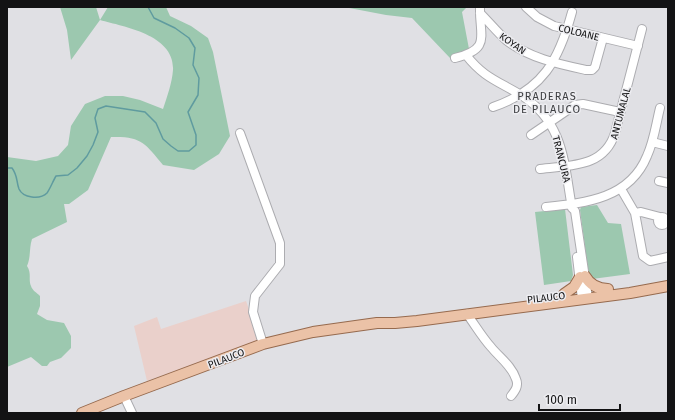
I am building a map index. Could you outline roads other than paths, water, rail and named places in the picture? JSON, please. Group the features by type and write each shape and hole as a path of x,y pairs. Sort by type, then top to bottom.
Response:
{"main road":[{"path":"564,294 574,287 582,276 594,286 608,289"},
{"name":"PILAUCO","path":"82,413 263,344 313,332 377,323 395,323 468,314 585,295 608,289 668,279"},
{"name":"PILAUCO","path":"377,323 394,318 564,294 585,295 637,292 668,286"}],"street":[{"name":"COLOANE","path":"526,7 545,22 567,29 638,46"},
{"path":"455,58 466,55 476,49 482,39 480,10"},
{"name":"KOYAN","path":"480,10 500,34 515,46 531,55 586,70 592,70 596,65 603,38"},
{"path":"493,107 521,95 541,79 549,69 560,48 572,12"},
{"name":"ANTUMALAL","path":"540,169 588,162 599,157 606,151 613,140 642,29"},
{"name":"TRANCURA","path":"466,55 477,68 489,78 521,95 538,109 550,122 559,139 572,206 570,212 585,295"},
{"path":"531,135 572,106 579,104 620,112"},
{"path":"546,207 572,206 594,201 621,189 630,182 642,167 648,155 660,108"},
{"path":"240,133 280,244 280,264 255,296 253,312 263,344"},
{"path":"652,142 668,146"},
{"path":"659,181 668,183"},
{"path":"621,189 635,213 643,256 652,261 668,257"},
{"path":"635,213 641,212 660,217"},
{"path":"468,314 490,347 512,370 517,380 517,385 511,396"},
{"path":"124,396 132,413"}],"waterway":[{"path":"7,168 12,168 14,171 21,192 32,197 40,197 44,195 47,193 56,176 68,175 77,168 87,156 98,132 95,118 98,109 106,106 145,112 156,123 163,139 178,151 189,151 196,145 196,135 188,112 198,95 199,78 193,65 195,48 189,38 175,28 154,18 148,7"}],"district":[{"name":"PRADERAS DE PILAUCO","path":"547,102"}]}
